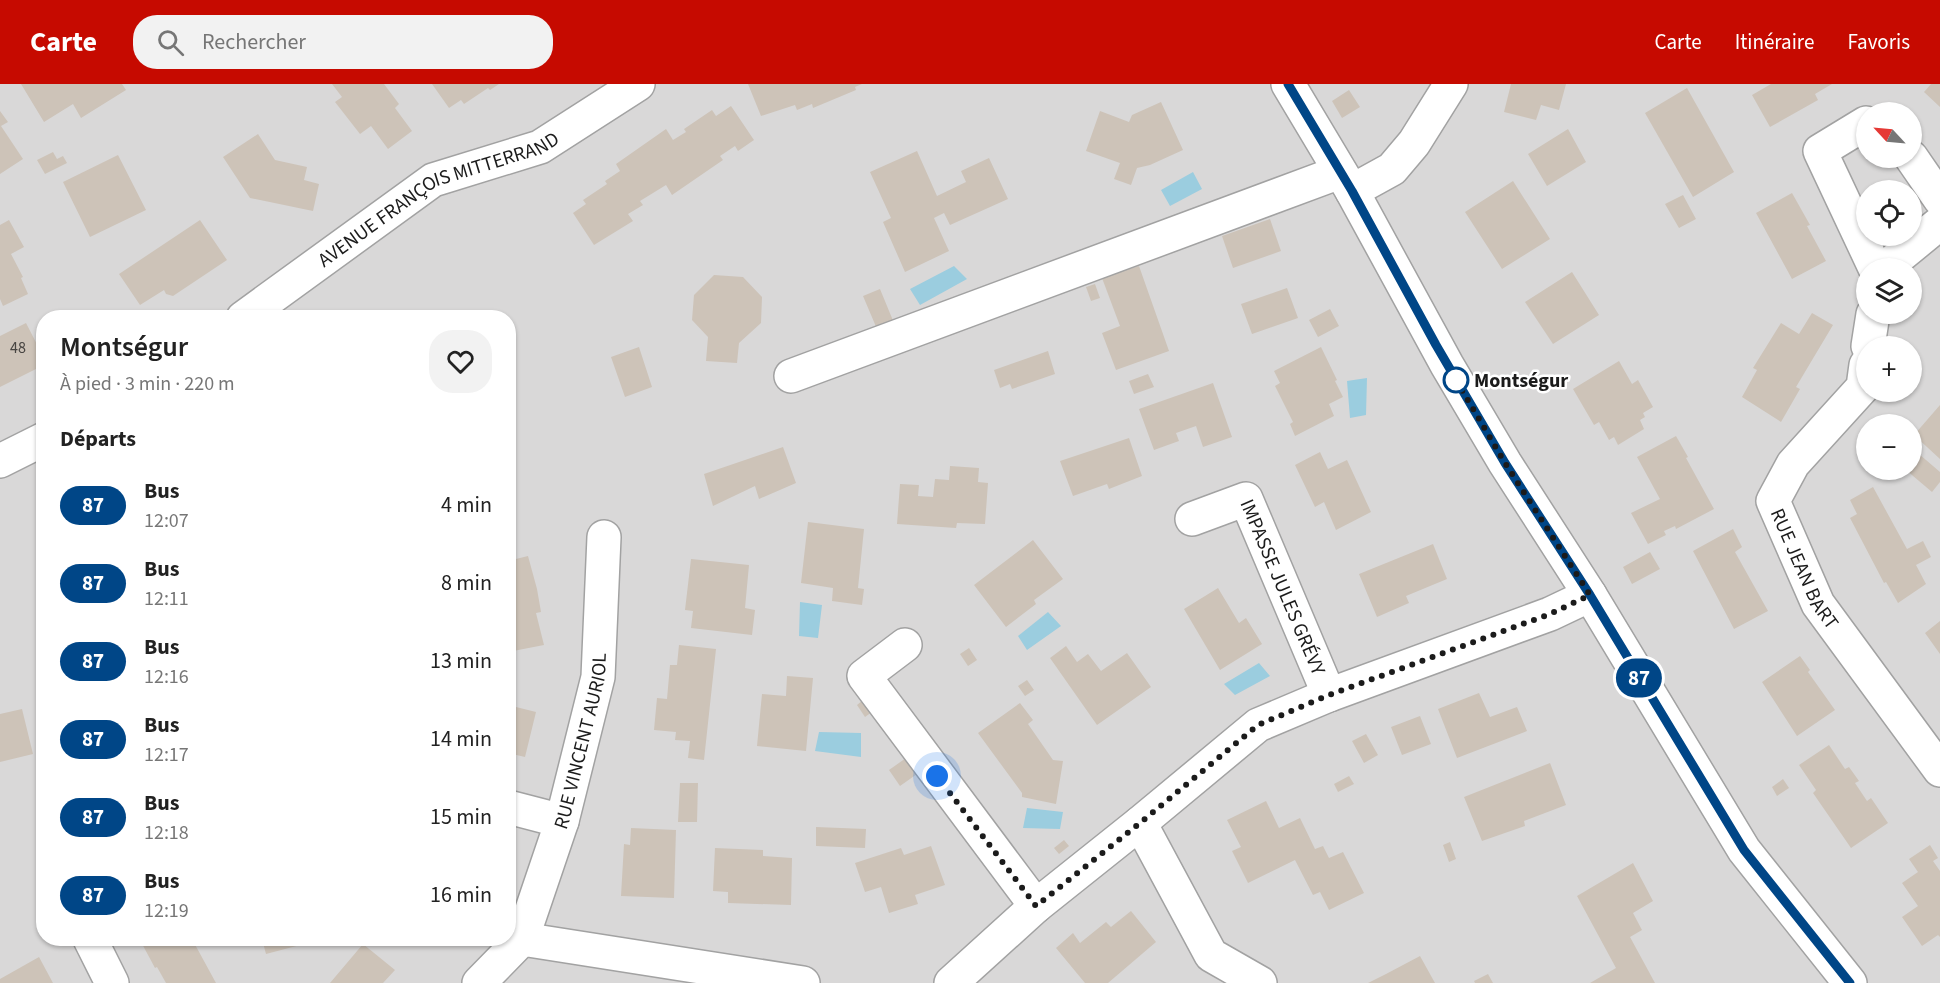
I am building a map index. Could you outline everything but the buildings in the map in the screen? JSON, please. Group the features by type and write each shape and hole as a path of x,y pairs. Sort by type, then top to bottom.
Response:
{"street":[{"name":"AVENUE FRANÇOIS MITTERRAND","path":"254,310 433,180 540,147 638,84"},
{"path":"1288,84 1505,463 1590,595 1744,850 1850,983"},
{"path":"791,376 1346,182 1392,169 1414,143 1451,84"},
{"path":"1856,129 1820,151 1870,258"},
{"path":"1919,168 1940,199"},
{"path":"1897,258 1940,223"},
{"name":"RUE JEAN BART","path":"1856,395 1793,464 1773,501 1818,604 1940,770"},
{"path":"0,461 36,443"},
{"name":"IMPASSE JULES GRÉVY","path":"1192,519 1246,499 1329,695"},
{"name":"RUE VINCENT AURIOL","path":"522,939 562,821 598,676 604,537"},
{"path":"951,983 1036,906 1258,725 1329,695 1550,614 1590,595"},
{"path":"905,645 864,676 1036,906"},
{"path":"516,809 562,821"},
{"path":"1140,823 1211,955 1260,983"},
{"path":"516,945 522,939 803,983"},
{"path":"94,946 112,983"},
{"path":"479,983 515,946"}],"shaded area":[{"path":"0,84 1940,84 1940,983 0,983"}],"water":[{"path":"1193,172 1202,189 1170,206 1161,190"},
{"path":"954,266 967,279 920,305 910,289"},
{"path":"1367,378 1366,415 1350,418 1347,381"},
{"path":"800,602 822,605 818,638 799,636"},
{"path":"1048,612 1061,626 1027,650 1018,636"},
{"path":"1259,663 1270,676 1235,695 1224,684"},
{"path":"819,732 861,733 861,757 815,751"},
{"path":"1027,808 1063,812 1060,829 1023,828"}],"bus line":[{"name":"87","path":"1288,84 1352,191 1436,345 1505,463 1590,595 1744,850 1850,983"}],"place":[{"name":"Montségur","path":"1456,380"}],"route":[{"path":"937,776 1036,906 1258,725 1329,695 1550,614 1590,595 1505,463 1456,380"}]}
